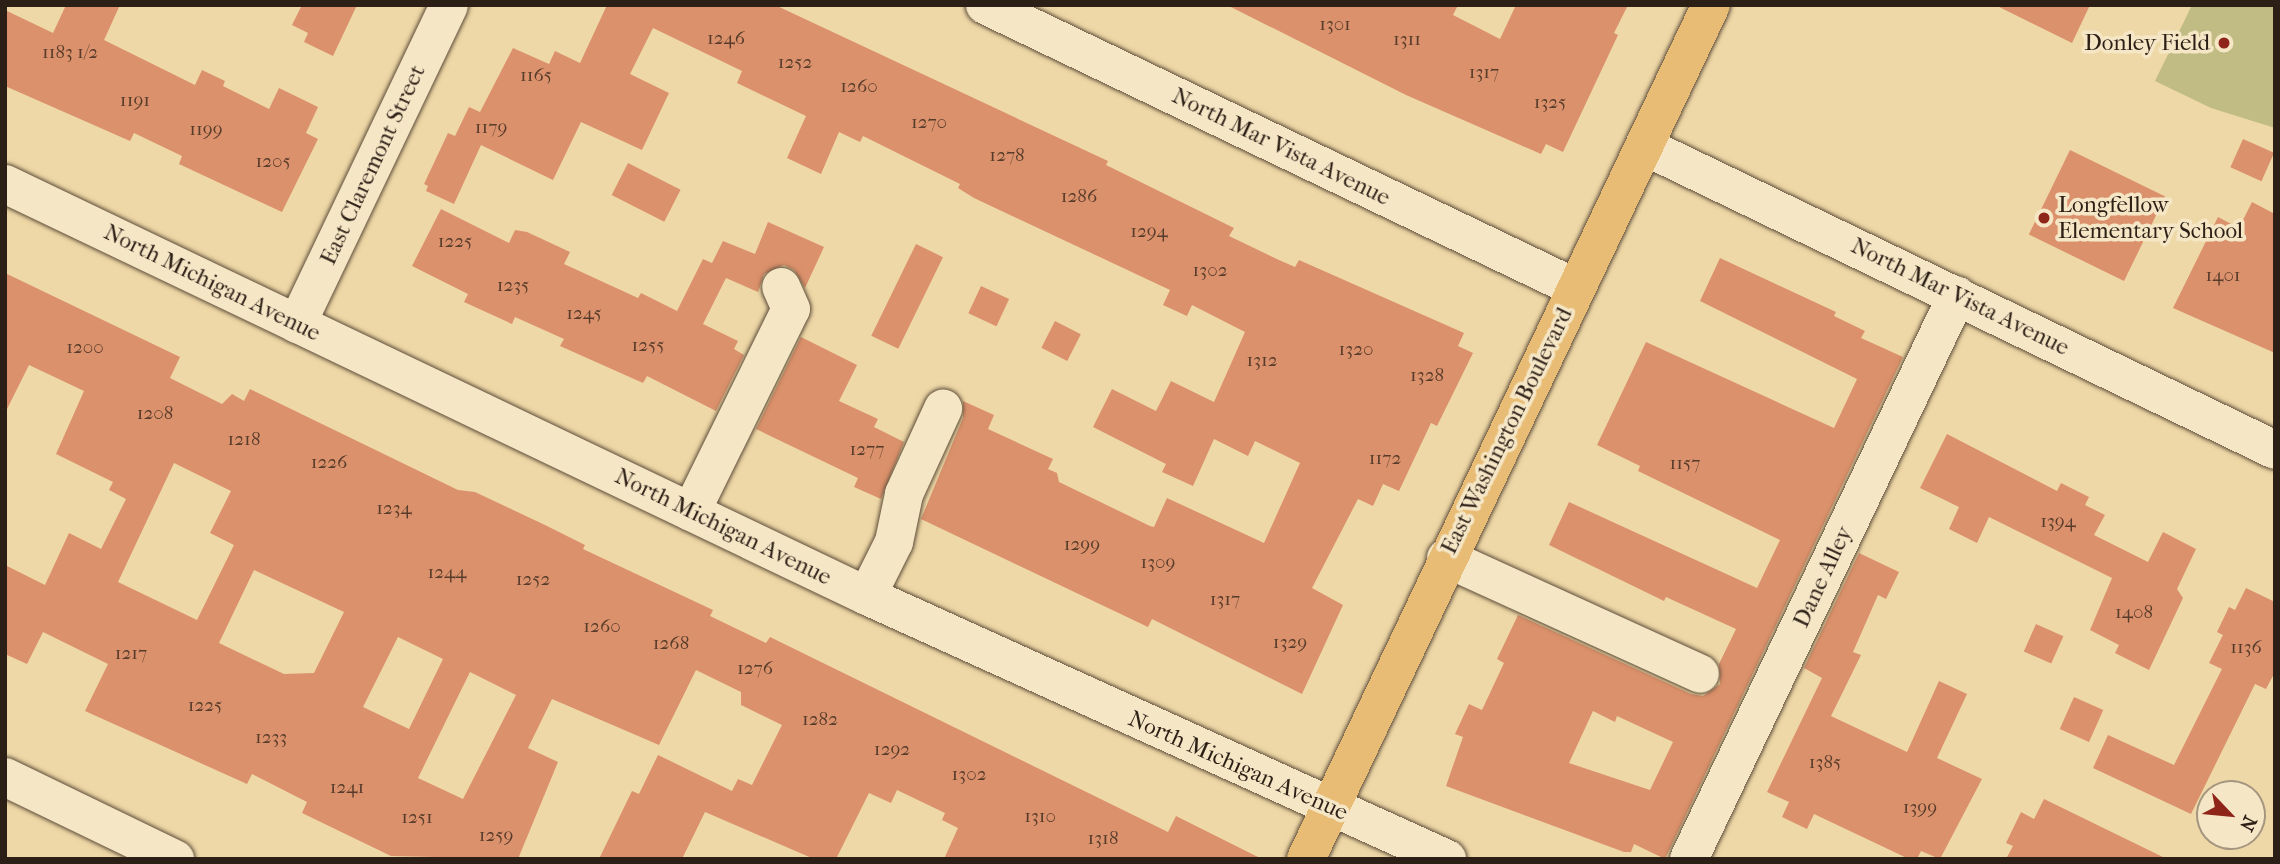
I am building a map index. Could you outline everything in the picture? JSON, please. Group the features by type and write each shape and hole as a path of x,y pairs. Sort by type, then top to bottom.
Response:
{"main road":[{"name":"East Washington Boulevard","path":"1306,859 1446,558 1710,5"}],"street":[{"name":"East Claremont Street","path":"298,324 449,5"},
{"name":"North Mar Vista Avenue","path":"985,5 1576,288"},
{"name":"North Mar Vista Avenue","path":"1644,146 2275,450"},
{"name":"North Michigan Avenue","path":"5,184 867,596 1447,859"},
{"path":"691,512 790,309 782,287"},
{"name":"Dane Alley","path":"1689,859 1957,295"},
{"path":"867,596 894,542 904,494 943,409"},
{"path":"1446,558 1700,674"},
{"path":"5,777 175,859"}],"shaded area":[{"name":"Donley Field","path":"2192,5 2275,5 2275,128 2211,108 2155,81"}],"building":[{"path":"66,5 120,5 104,40 195,85 202,70 225,81 223,86 269,109 279,88 318,107 306,133 318,139 282,212 179,164 182,156 134,133 130,141 5,86 5,10 53,33"},
{"path":"302,5 357,5 333,56 304,42 308,33 292,25"},
{"path":"607,5 775,5 1108,161 1106,165 1234,228 1229,236 1279,260 1295,267 1299,260 1464,333 1458,346 1473,353 1437,426 1431,423 1399,491 1383,484 1373,506 1358,499 1312,588 1343,605 1302,694 1152,619 1148,627 921,519 963,418 963,401 994,415 988,429 1053,459 1048,469 1057,473 1059,482 1150,526 1154,527 1167,498 1264,543 1300,463 1255,441 1248,456 1214,439 1193,486 1162,472 1166,464 1093,427 1112,389 1156,411 1171,381 1214,402 1245,332 1192,305 1187,316 1163,305 1170,290 974,198 958,188 960,184 863,136 860,142 839,132 821,174 787,158 806,116 737,83 742,71 653,28 630,74 669,93 642,150 581,122 553,180 481,145 454,204 426,191 428,186 424,184 448,133 455,136 469,107 480,112 513,48 549,64 555,51 580,63"},
{"path":"1227,5 1458,5 1453,15 1500,39 1516,5 1628,5 1614,33 1618,35 1563,152 1546,144 1541,154 1406,95"},
{"path":"1995,5 2090,5 2072,43"},
{"path":"2243,139 2274,153 2261,181 2230,167"},
{"path":"2070,150 2165,196 2124,281 2029,234"},
{"path":"628,163 681,190 664,222 612,195"},
{"path":"2252,202 2275,214 2275,353 2173,308 2218,217 2239,228"},
{"path":"441,209 509,243 515,230 527,232 570,252 564,264 638,298 641,293 677,311 703,259 712,263 723,241 755,254 768,222 824,247 805,288 794,270 784,265 764,274 758,292 726,278 703,324 738,341 734,349 744,355 716,411 647,376 643,383 560,346 564,339 515,317 512,324 464,302 468,294 412,266"},
{"path":"916,244 943,257 898,349 871,336"},
{"path":"1720,258 1836,312 1834,316 1865,331 1861,338 1903,357 1665,859 1634,844 1631,852 1624,852 1446,786 1463,737 1455,734 1469,704 1482,710 1504,663 1497,659 1518,615 1691,694 1703,696 1720,684 1719,664 1736,629 1666,597 1664,601 1549,545 1569,502 1757,588 1780,540 1638,471 1640,466 1597,445 1646,342 1834,428 1857,379 1700,301","holes":["1593,711 1615,722 1617,716 1673,742 1650,790 1569,763"]},
{"path":"5,273 180,357 170,378 222,404 232,394 244,401 250,389 458,490 475,492 545,525 585,545 583,549 713,610 710,616 766,643 770,637 1168,832 1176,816 1262,859 944,859 958,828 942,820 945,813 897,790 891,803 869,793 836,859 814,859 705,812 682,859 599,859 632,791 639,794 658,755 732,791 738,779 752,785 782,725 741,705 741,692 696,670 659,745 552,699 528,748 558,762 518,859 391,856 302,813 307,802 252,774 247,784 85,711 108,664 43,632 27,664 5,654 5,565 45,585 69,533 101,549 126,499 109,490 113,482 56,454 84,391 29,365 5,413","holes":["174,463 231,491 210,533 234,545 197,620 118,582","254,570 344,612 314,673 284,674 219,643","398,637 443,659 409,729 363,707","470,672 516,695 463,799 418,778"]},
{"path":"981,286 1009,299 996,326 968,313"},
{"path":"1055,321 1081,334 1067,361 1041,348"},
{"path":"801,337 857,365 839,401 878,419 874,427 904,442 881,499 854,487 858,478 756,429"},
{"path":"1947,434 2057,491 2061,483 2089,497 2085,505 2105,515 2094,535 2148,562 2163,532 2196,549 2177,589 2183,598 2149,670 2115,653 2119,645 2090,630 2112,578 1989,517 1977,543 1949,529 1959,507 1920,488"},
{"path":"1859,553 1899,572 1886,599 1878,595 1853,652 1861,655 1831,716 1907,752 1939,681 1967,694 1937,758 1982,779 1940,859 1921,851 1917,859 1909,859 1814,814 1807,829 1782,817 1789,802 1767,792 1822,678 1804,668"},
{"path":"2246,588 2275,602 2275,672 2266,689 2255,684 2208,780 2196,780 2196,804 2191,814 2093,768 2108,735 2174,765 2222,669 2209,663 2223,635 2217,632 2229,607 2235,610"},
{"path":"2036,624 2063,636 2051,664 2024,651"},
{"path":"2074,697 2103,710 2089,742 2060,729"},
{"path":"2044,799 2167,859 2006,859 2013,846 2006,843 2021,812 2034,819"}],"place":[{"name":"Donley Field","path":"2224,43"},
{"name":"Longfellow Elementary School","path":"2044,218"}]}
